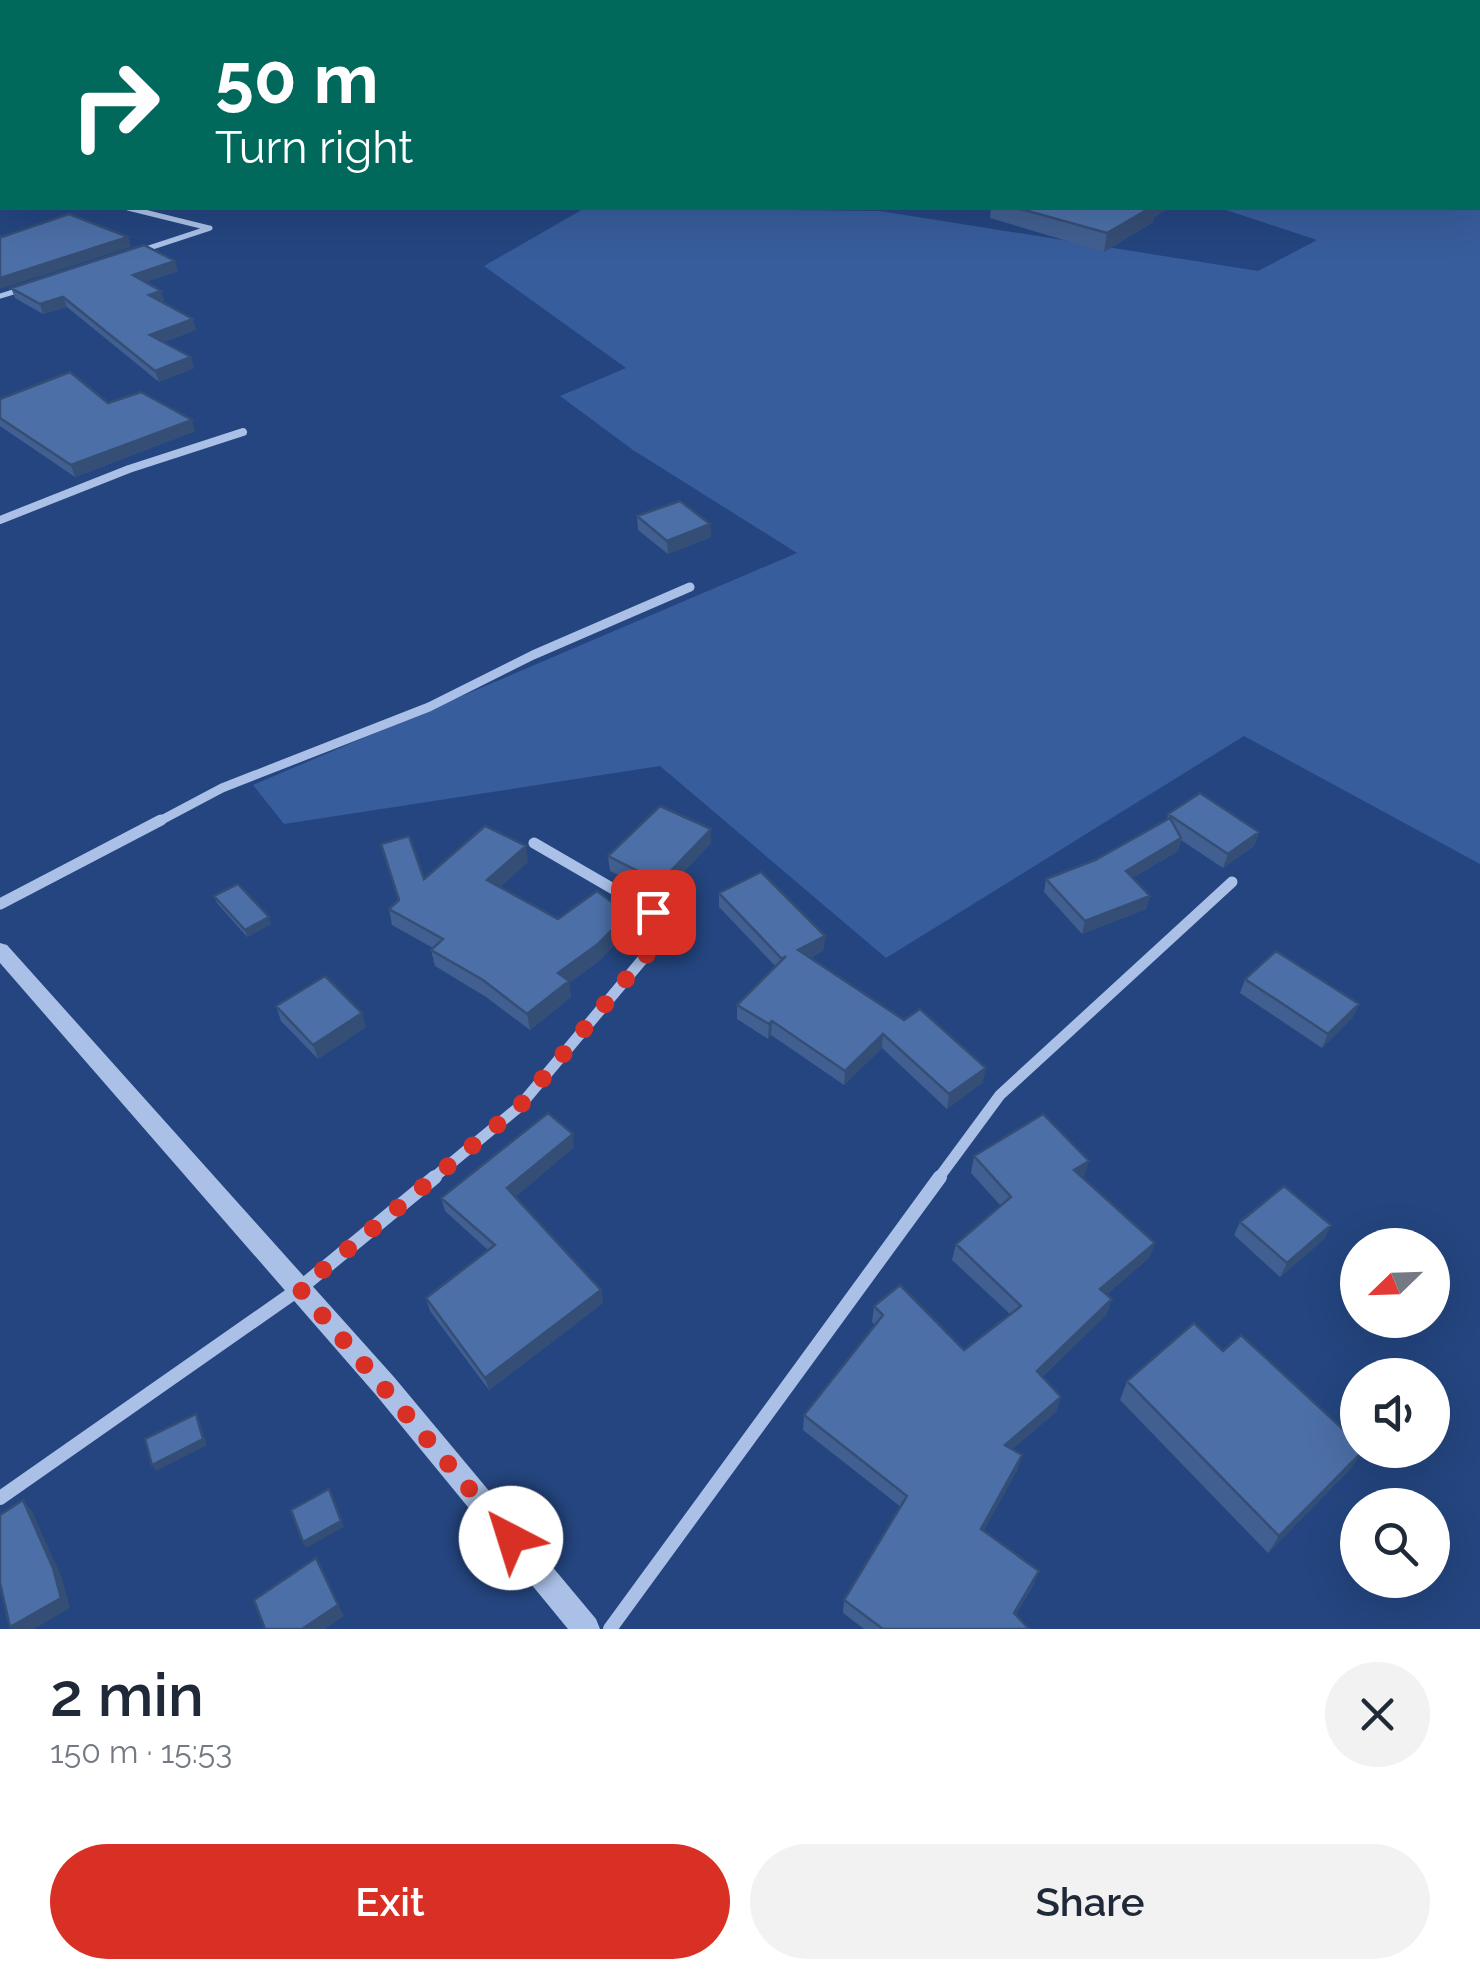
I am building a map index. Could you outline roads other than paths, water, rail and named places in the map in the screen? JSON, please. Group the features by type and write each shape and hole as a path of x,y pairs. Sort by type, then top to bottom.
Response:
{"street":[{"path":"122,257 210,228 136,210"},
{"path":"0,296 35,285"},
{"path":"0,520 129,469 243,432"},
{"path":"0,904 222,788 428,707 533,655 690,587"},
{"path":"0,1498 300,1289 519,1107 658,941 653,912 534,842"},
{"path":"610,1629 1000,1095 1232,882"},
{"path":"0,950 385,1386 586,1629"}]}
